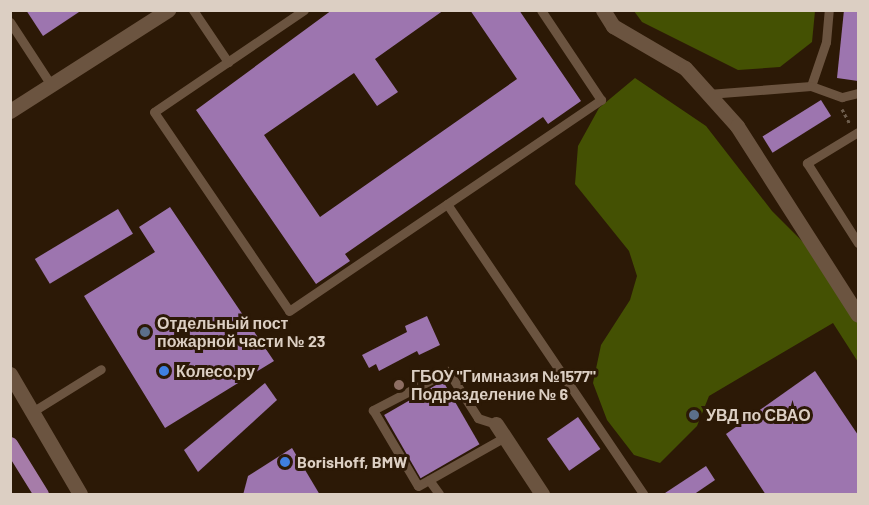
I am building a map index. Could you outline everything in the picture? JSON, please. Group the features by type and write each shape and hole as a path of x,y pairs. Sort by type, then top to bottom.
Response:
{"main road":[{"path":"10,444 41,495"}],"street":[{"path":"10,111 168,10"},
{"path":"603,10 613,26 685,68 737,126 858,315"},
{"path":"10,374 80,495"},
{"path":"501,430 542,495"}],"lane":[{"path":"193,10 228,62"},
{"path":"304,10 154,112 289,311 601,100 541,10"},
{"path":"811,86 826,42 829,10"},
{"path":"10,22 51,85"},
{"path":"708,94 811,86 836,95 858,93"},
{"path":"857,132 807,163 858,243"},
{"path":"447,204 643,495"},
{"path":"32,412 101,369"},
{"path":"448,371 478,418 501,430 429,480 418,486 373,410 448,371"},
{"path":"429,480 439,495"}],"path":[{"path":"836,95 857,132"}],"green space":[{"path":"634,11 815,11 812,42 780,67 738,70 642,22"},
{"path":"635,78 706,126 772,211 810,249 858,324 858,362 833,323 709,396 697,426 660,463 634,455 607,420 593,383 601,345 630,300 637,276 629,251 575,184 578,146 599,108"}],"building":[{"path":"26,10 82,10 43,36"},
{"path":"332,10 444,10 375,59 398,92 377,106 354,73 264,135 320,217 517,79 470,10 519,10 581,101 548,124 543,117 345,254 350,261 316,284 196,110"},
{"path":"844,10 858,10 858,81 837,78"},
{"path":"821,100 831,116 773,153 762,137"},
{"path":"170,207 274,361 165,428 84,296 155,252 139,227"},
{"path":"118,209 133,234 50,284 35,259"},
{"path":"427,316 440,345 419,355 417,351 379,371 376,364 369,368 362,355 407,332 405,326"},
{"path":"815,371 858,435 858,495 766,495 726,434"},
{"path":"443,381 480,444 421,478 384,415"},
{"path":"265,383 277,400 198,472 184,450"},
{"path":"578,417 600,449 569,471 547,439"},
{"name":"BorisHoff, BMW","path":"292,448 320,495 243,495 248,476"},
{"path":"706,466 715,480 693,495 662,495"}],"place":[{"name":"Отдельный пост пожарной части № 23","path":"145,332"},
{"name":"Колесо.ру","path":"164,371"},
{"name":"ГБОУ \"Гимназия №1577\" Подразделение № 6","path":"399,385"},
{"name":"УВД по СВАО","path":"694,415"},
{"name":"BorisHoff, BMW","path":"285,462"}]}
